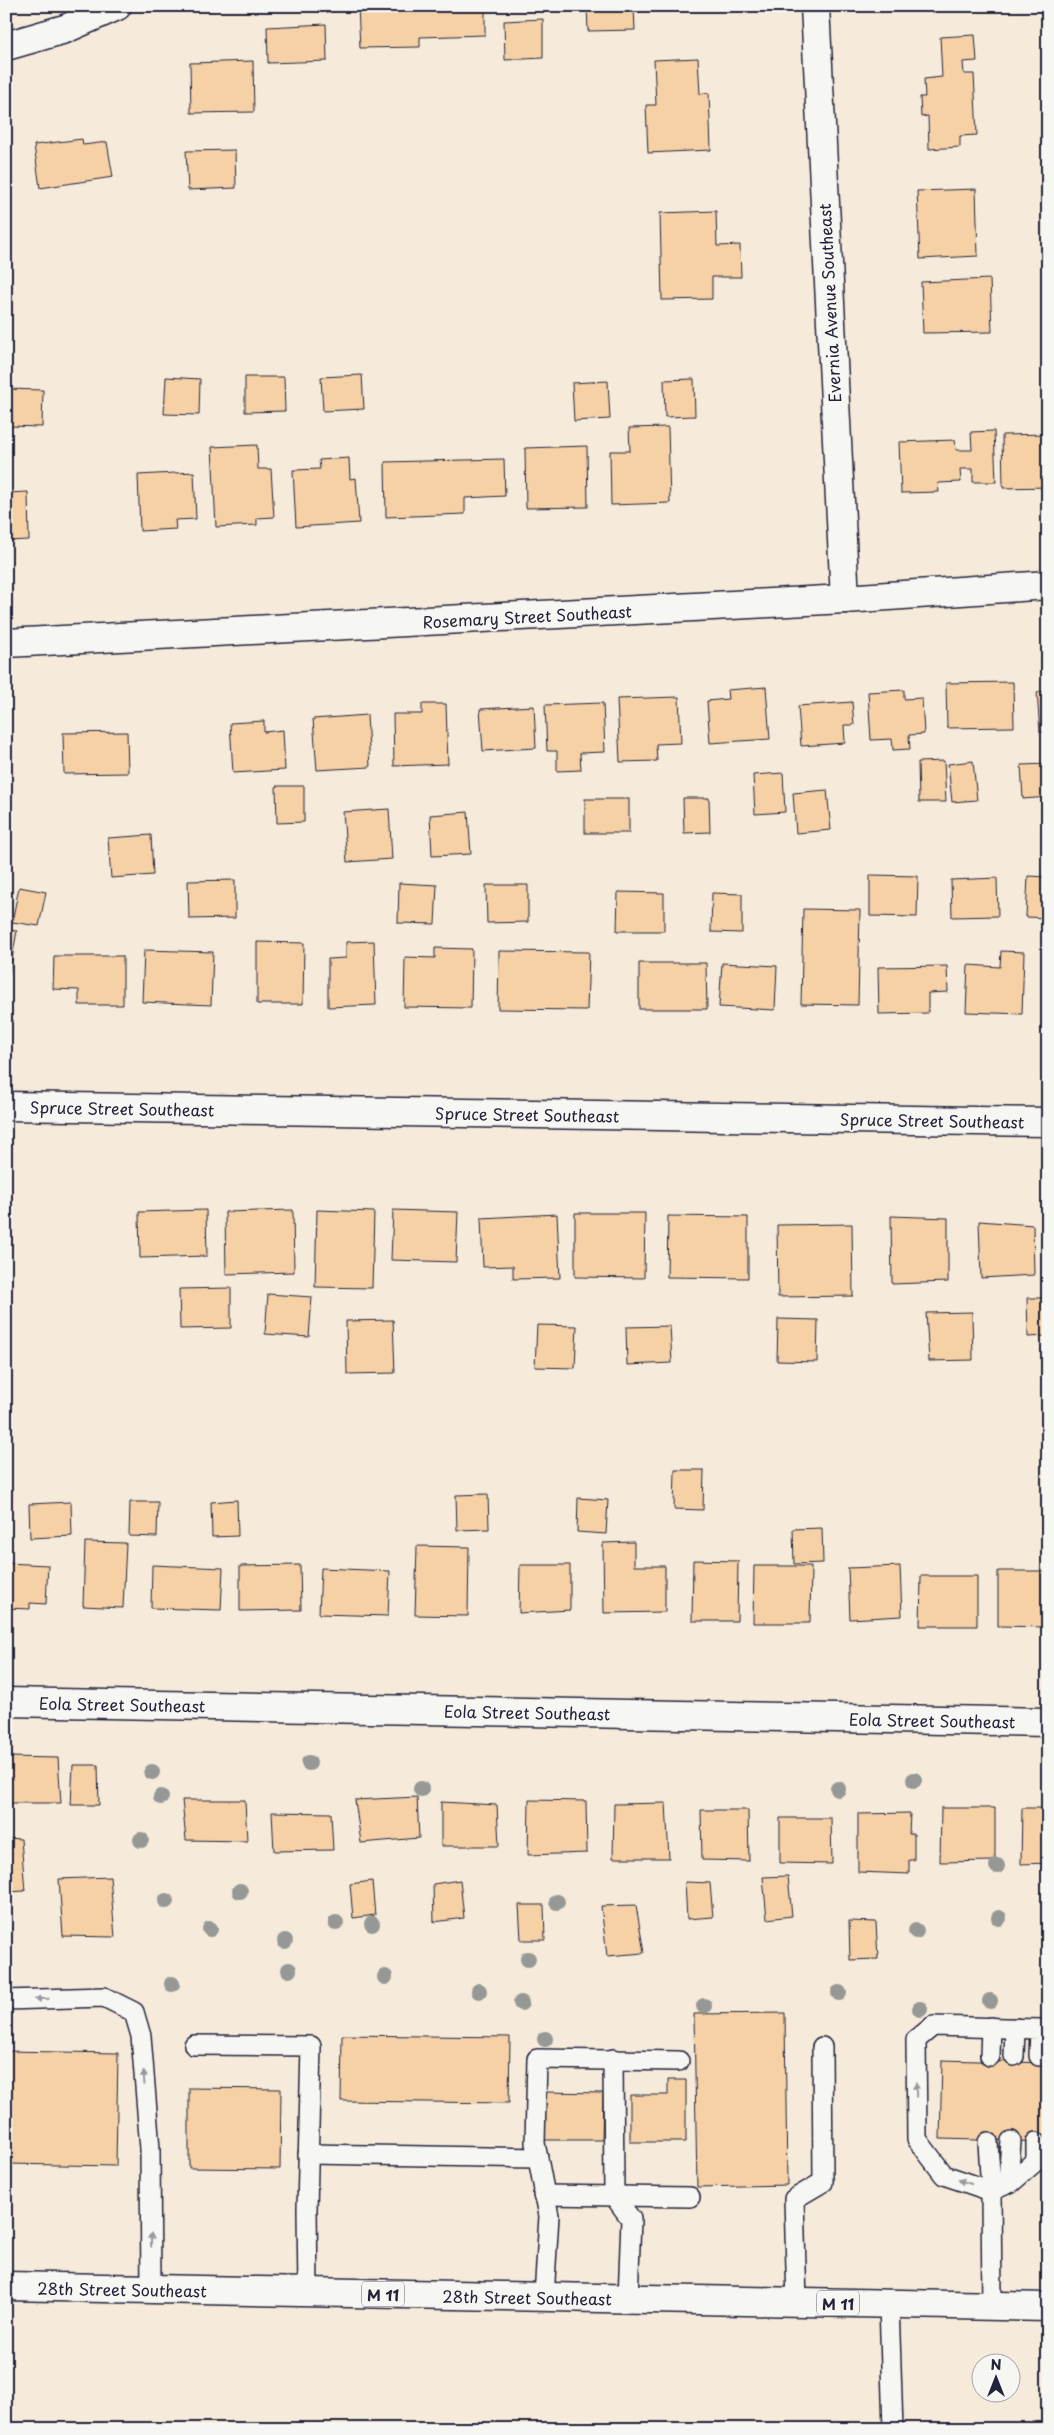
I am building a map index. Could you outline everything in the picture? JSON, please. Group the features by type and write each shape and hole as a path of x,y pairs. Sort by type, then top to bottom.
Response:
{"street":[{"path":"6,46 65,29 117,6"},
{"name":"Evernia Avenue Southeast","path":"815,6 845,599"},
{"name":"Rosemary Street Southeast","path":"6,643 845,599 1048,585"},
{"name":"Spruce Street Southeast","path":"6,1106 1048,1122"},
{"name":"Eola Street Southeast","path":"6,1702 1048,1722"},
{"name":"28th Street Southeast","path":"6,2286 1048,2307"}],"lane":[{"path":"6,2000 104,1997 134,2012 141,2036 150,2149 151,2289"},
{"path":"1036,2142 1036,2161 1008,2184 991,2191 944,2175 917,2139 916,2040 933,2026 1040,2029 1039,2056"},
{"path":"990,2056 991,2027"},
{"path":"1014,2056 1015,2028"},
{"path":"194,2045 311,2046 308,2154 308,2293"},
{"path":"797,2302 794,2199 823,2182 822,2047"},
{"path":"544,2297 549,2216 543,2195 535,2143 537,2059 679,2061"},
{"path":"613,2059 614,2196 630,2219 628,2299"},
{"path":"988,2142 991,2191 992,2306"},
{"path":"1008,2184 1012,2142"},
{"path":"308,2154 538,2158"},
{"path":"543,2195 690,2197"},
{"path":"889,2304 893,2429"}],"building":[{"path":"358,6 485,6 485,35 420,37 420,47 360,48"},
{"path":"587,6 634,6 635,30 588,31"},
{"path":"543,19 543,58 505,60 504,21"},
{"path":"326,24 327,61 268,63 267,27"},
{"path":"975,35 977,61 963,62 964,74 974,74 977,135 960,136 960,147 929,149 928,116 921,117 920,97 925,97 924,79 942,77 940,37"},
{"path":"698,58 700,94 709,93 711,150 648,153 646,105 656,105 654,60"},
{"path":"253,61 254,112 191,113 190,63"},
{"path":"82,139 83,145 107,142 113,177 40,188 34,145"},
{"path":"235,150 236,188 188,190 186,151"},
{"path":"976,189 978,256 920,259 917,191"},
{"path":"716,211 717,246 740,245 741,277 712,277 712,299 662,300 660,213"},
{"path":"990,279 992,332 923,333 921,282"},
{"path":"362,375 364,409 323,411 321,377"},
{"path":"166,377 200,379 199,415 164,414"},
{"path":"245,377 284,377 285,411 245,412"},
{"path":"694,379 695,416 665,417 664,380"},
{"path":"608,381 610,419 574,421 572,383"},
{"path":"6,389 43,390 42,427 6,426"},
{"path":"668,427 670,503 611,505 610,451 630,451 629,428"},
{"path":"994,431 996,482 973,482 973,469 960,469 961,482 938,483 939,492 901,493 899,442 955,440 956,450 972,450 971,432"},
{"path":"1048,434 1048,487 1003,488 1002,435"},
{"path":"257,445 258,469 271,469 274,517 257,518 257,525 216,527 212,447"},
{"path":"587,446 588,507 526,508 525,448"},
{"path":"349,458 350,479 356,478 359,523 296,527 293,470 320,469 319,460"},
{"path":"504,459 505,496 465,498 465,514 386,517 385,462"},
{"path":"194,472 196,519 175,520 176,529 140,531 138,475"},
{"path":"28,492 29,540 6,541 6,493"},
{"path":"1013,682 1014,727 947,728 946,683"},
{"path":"766,687 770,739 710,743 707,701 728,699 727,690"},
{"path":"904,690 904,699 922,698 924,734 909,735 910,749 893,750 892,739 871,740 868,692"},
{"path":"1048,691 1048,732 1040,732 1037,692"},
{"path":"679,697 681,743 656,744 657,761 620,762 617,699"},
{"path":"852,702 854,725 844,725 845,743 801,746 798,706"},
{"path":"603,703 605,752 580,753 581,770 557,771 557,751 547,751 545,705"},
{"path":"422,704 446,704 448,764 394,766 393,714 422,714"},
{"path":"534,706 536,748 483,751 480,709"},
{"path":"367,715 370,767 317,770 313,719"},
{"path":"264,721 264,732 283,730 285,770 233,773 230,723"},
{"path":"127,732 128,773 64,774 63,733"},
{"path":"944,761 946,802 919,802 918,762"},
{"path":"973,761 977,800 952,802 948,764"},
{"path":"1048,764 1048,797 1023,799 1021,765"},
{"path":"783,773 785,812 755,814 753,775"},
{"path":"276,786 304,786 304,822 277,823"},
{"path":"827,790 831,830 796,833 793,793"},
{"path":"683,798 709,798 710,832 684,833"},
{"path":"585,799 629,799 629,833 585,833"},
{"path":"389,809 392,859 347,862 343,812"},
{"path":"468,812 471,854 432,856 430,815"},
{"path":"151,835 153,875 111,878 108,838"},
{"path":"870,875 918,876 917,917 870,916"},
{"path":"1028,876 1048,877 1048,918 1026,917"},
{"path":"997,878 998,916 952,917 951,880"},
{"path":"235,880 235,918 189,919 188,881"},
{"path":"399,883 437,885 435,924 398,923"},
{"path":"486,885 528,885 528,922 487,923"},
{"path":"19,887 46,892 39,926 12,922"},
{"path":"618,892 664,893 664,931 617,931"},
{"path":"712,893 742,894 742,933 711,932"},
{"path":"803,909 860,910 858,1005 801,1004"},
{"path":"6,930 17,931 6,991"},
{"path":"374,941 376,1005 328,1007 328,959 346,958 346,942"},
{"path":"257,942 304,943 303,1004 257,1004"},
{"path":"435,948 472,949 471,1008 404,1007 405,957 435,958"},
{"path":"144,950 213,952 211,1005 142,1002"},
{"path":"499,951 589,952 587,1010 498,1009"},
{"path":"1001,951 1024,952 1022,1014 966,1012 968,965 1000,967"},
{"path":"54,956 123,956 123,1005 79,1005 79,990 53,989"},
{"path":"639,963 706,963 707,1009 639,1009"},
{"path":"722,963 777,966 775,1010 719,1007"},
{"path":"947,966 948,992 928,993 928,1013 879,1014 878,967"},
{"path":"1046,967 1048,967 1048,1014 1045,1014"},
{"path":"206,1210 207,1256 140,1258 139,1212"},
{"path":"293,1210 294,1272 226,1274 225,1212"},
{"path":"317,1210 374,1212 372,1288 315,1287"},
{"path":"393,1210 458,1212 456,1262 391,1260"},
{"path":"575,1213 645,1213 644,1278 575,1277"},
{"path":"557,1214 560,1278 513,1279 513,1266 483,1267 481,1218"},
{"path":"668,1216 748,1217 748,1278 667,1277"},
{"path":"891,1216 948,1218 948,1282 892,1284"},
{"path":"979,1221 1033,1225 1034,1275 981,1278"},
{"path":"852,1224 853,1296 778,1297 777,1225"},
{"path":"231,1288 231,1328 180,1329 179,1289"},
{"path":"268,1294 312,1297 309,1337 265,1334"},
{"path":"1027,1298 1048,1298 1048,1336 1028,1337"},
{"path":"972,1312 973,1360 929,1361 926,1313"},
{"path":"778,1319 818,1320 817,1362 777,1361"},
{"path":"393,1320 395,1373 347,1374 346,1321"},
{"path":"537,1325 577,1326 575,1368 535,1367"},
{"path":"670,1326 672,1363 627,1365 626,1327"},
{"path":"675,1470 704,1470 703,1510 674,1509"},
{"path":"488,1494 489,1529 457,1530 456,1495"},
{"path":"578,1498 608,1500 606,1534 577,1532"},
{"path":"237,1500 238,1536 212,1537 211,1502"},
{"path":"71,1502 72,1536 30,1538 29,1504"},
{"path":"130,1502 158,1502 157,1537 129,1536"},
{"path":"822,1528 823,1563 794,1564 793,1529"},
{"path":"85,1542 126,1543 123,1608 83,1606"},
{"path":"634,1542 634,1566 665,1566 665,1612 604,1613 603,1543"},
{"path":"417,1546 469,1547 468,1616 415,1615"},
{"path":"693,1560 738,1561 737,1621 692,1621"},
{"path":"6,1563 48,1565 46,1604 30,1603 30,1609 6,1608"},
{"path":"152,1565 223,1568 221,1610 151,1608"},
{"path":"300,1565 301,1610 240,1611 240,1566"},
{"path":"520,1565 570,1565 570,1610 519,1613"},
{"path":"754,1566 811,1566 810,1623 753,1623"},
{"path":"900,1566 902,1616 850,1619 848,1568"},
{"path":"321,1568 390,1571 388,1616 319,1614"},
{"path":"998,1571 1048,1571 1048,1627 998,1626"},
{"path":"921,1576 977,1576 977,1626 920,1626"},
{"path":"6,1757 58,1758 61,1803 6,1803"},
{"path":"73,1765 98,1765 99,1805 71,1805"},
{"path":"417,1797 419,1838 361,1843 355,1800"},
{"path":"182,1800 245,1800 247,1841 186,1840"},
{"path":"529,1800 586,1801 587,1853 528,1855"},
{"path":"441,1802 497,1805 499,1846 441,1846"},
{"path":"666,1803 669,1858 613,1858 614,1804"},
{"path":"941,1808 995,1808 995,1861 940,1862"},
{"path":"1022,1808 1045,1808 1046,1813 1048,1813 1048,1863 1021,1864"},
{"path":"701,1810 748,1810 749,1861 702,1860"},
{"path":"272,1812 331,1813 333,1850 274,1851"},
{"path":"910,1813 909,1834 914,1834 914,1860 909,1860 909,1874 858,1872 858,1814"},
{"path":"780,1818 831,1818 832,1864 780,1863"},
{"path":"6,1838 21,1839 25,1891 6,1892"},
{"path":"788,1876 792,1916 767,1919 763,1877"},
{"path":"110,1877 115,1937 63,1936 59,1879"},
{"path":"460,1880 464,1918 434,1922 433,1884"},
{"path":"372,1881 375,1915 353,1918 350,1884"},
{"path":"685,1882 710,1883 713,1917 687,1919"},
{"path":"519,1905 544,1905 545,1940 521,1940"},
{"path":"636,1905 644,1953 607,1956 601,1906"},
{"path":"849,1921 876,1922 878,1959 850,1960"},
{"path":"785,2013 787,2185 697,2187 694,2014"},
{"path":"342,2035 510,2037 509,2103 341,2101"},
{"path":"6,2051 118,2053 116,2166 6,2164"},
{"path":"942,2060 1048,2063 1048,2142 940,2139"},
{"path":"668,2080 686,2080 686,2142 630,2142 630,2095 668,2095"},
{"path":"189,2088 281,2089 280,2169 189,2168"},
{"path":"545,2092 603,2093 602,2140 544,2140"}]}
